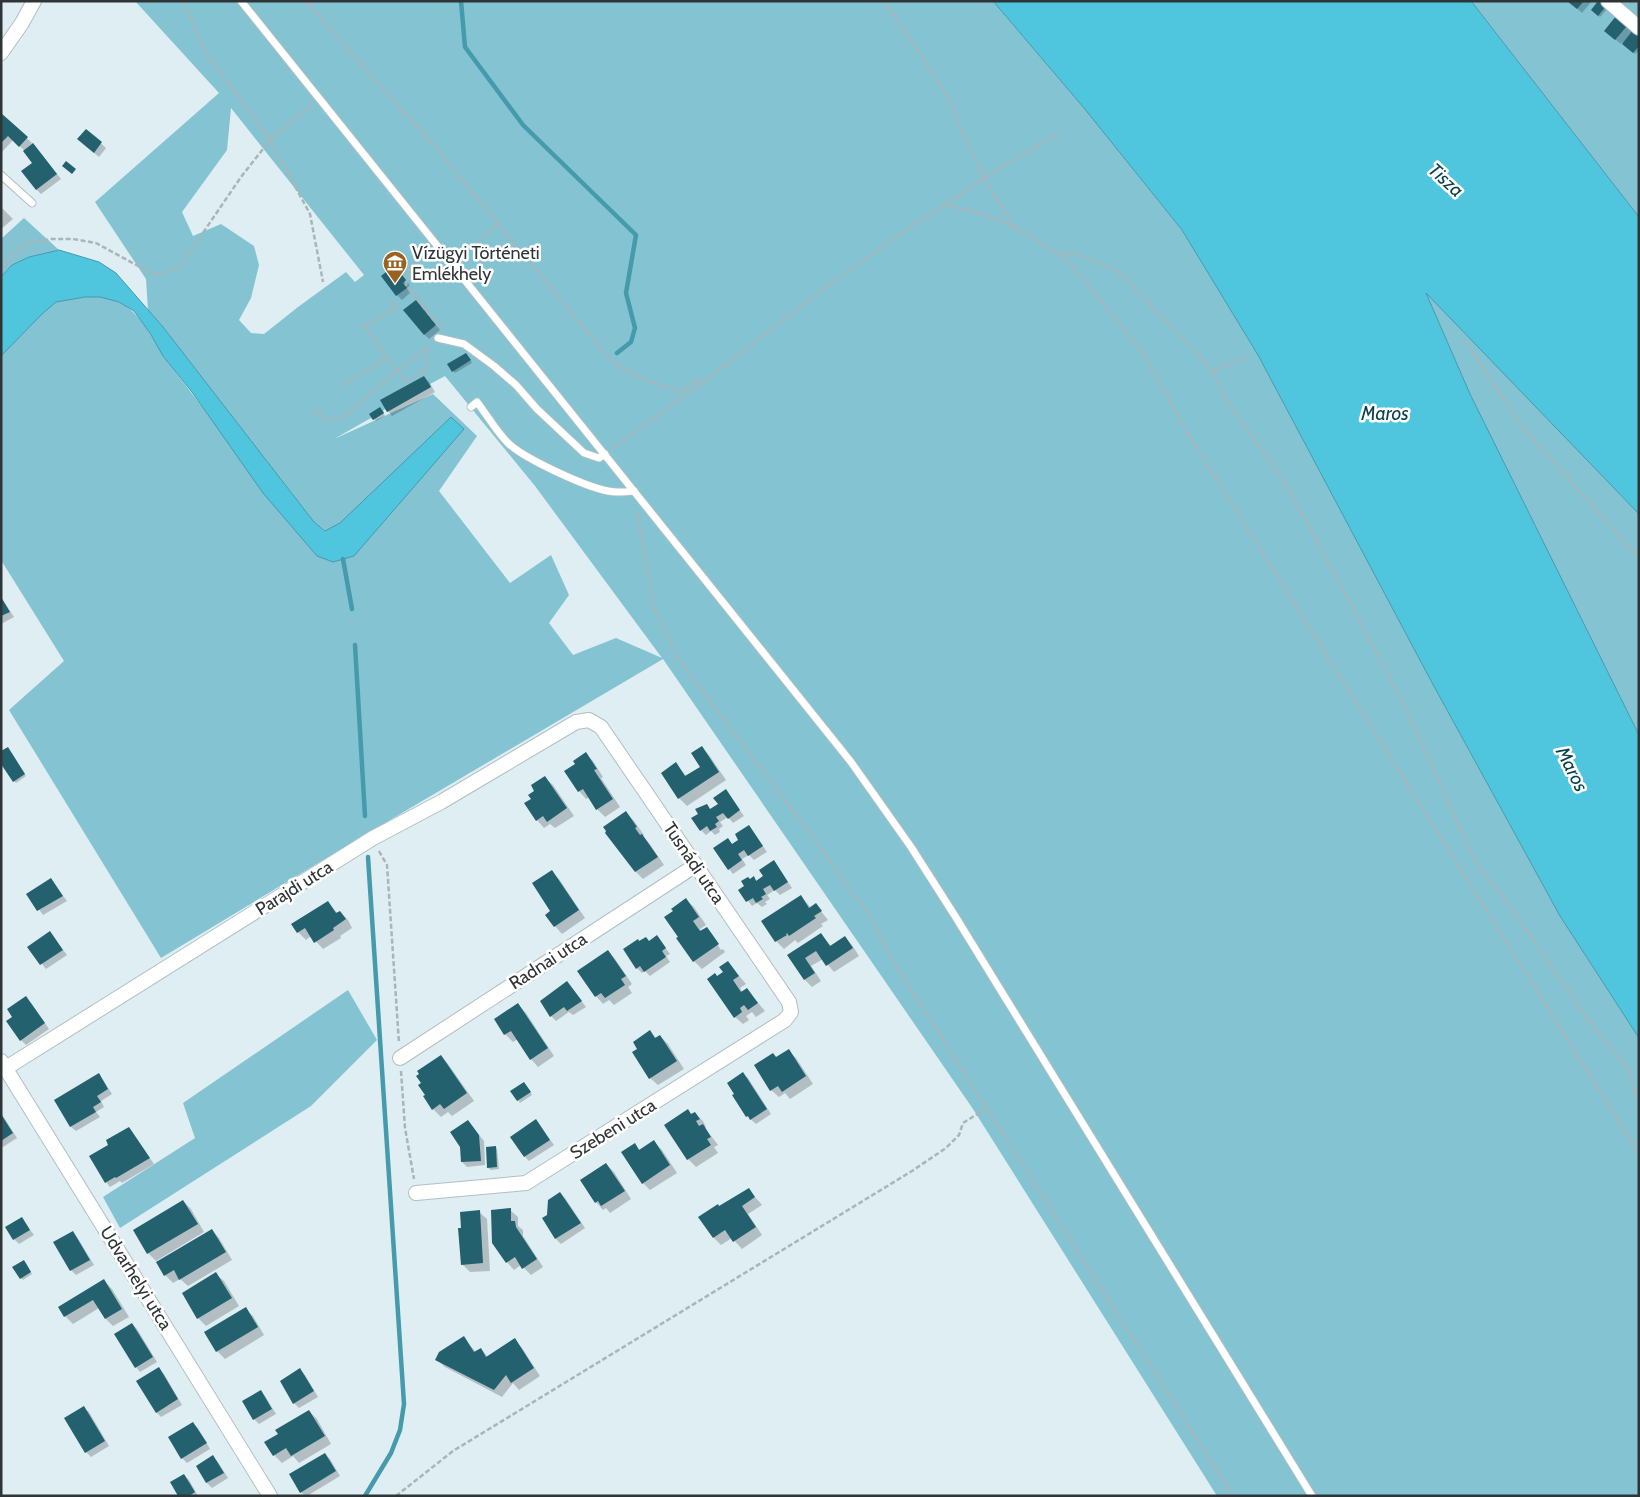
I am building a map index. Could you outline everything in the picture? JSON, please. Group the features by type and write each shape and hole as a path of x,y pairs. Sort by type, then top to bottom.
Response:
{"street":[{"path":"1,53 22,23 34,1"},
{"path":"1608,1 1639,28"},
{"name":"Parajdi utca","path":"4,1064 373,838 441,802 576,722 589,720"},
{"name":"Tusnádi utca","path":"589,720 601,727 790,1002 791,1012"},
{"name":"Radnai utca","path":"400,1058 696,865"},
{"name":"Szebeni utca","path":"416,1193 526,1183 785,1020 791,1012"},
{"name":"Udvarhelyi utca","path":"4,1064 270,1496"}],"lane":[{"path":"241,1 851,762 912,847 1312,1496"},
{"path":"1,175 32,203"},
{"path":"440,338 464,344 494,366 516,385 537,409 584,453 599,458 605,454"},
{"path":"471,408 477,402 508,443 552,469 585,484 607,491 622,493 634,491"}],"path":[{"path":"183,1 206,53 270,140 310,214 323,282"},
{"path":"304,1 442,154 616,365 638,377 681,392 698,379 702,383"},
{"path":"308,5 316,1"},
{"path":"884,1 931,70 952,105 958,124 984,178 1016,229"},
{"path":"1,268 19,248 34,242 51,239 73,239 96,243 150,273 164,273 179,268 241,177 270,140 320,99"},
{"path":"605,454 702,383 821,291 904,231 984,178 1058,133"},
{"path":"945,205 980,213 1048,246 1070,263 1144,354 1186,429 1639,1154"},
{"path":"451,262 499,224"},
{"path":"312,408 328,421 336,421 343,418 396,370 440,338 441,330 406,285 408,269 437,246"},
{"path":"1060,255 1076,253 1121,273 1213,371 1225,399 1281,476 1308,524 1405,707 1476,863 1504,898 1594,1028 1627,1067 1639,1104"},
{"path":"393,308 394,301"},
{"path":"366,328 393,308 402,309"},
{"path":"363,324 405,382 424,372 428,347"},
{"path":"1464,340 1523,428 1639,558"},
{"path":"1213,371 1246,357"},
{"path":"342,384 387,358"},
{"path":"634,491 654,607 678,659 870,917 890,956 1233,1496"},
{"path":"373,838 387,866 405,1128 416,1193"},
{"path":"396,1496 453,1451 912,1171 946,1148 959,1135 963,1123 987,1108"}],"shaded area":[{"path":"135,1 993,1 1084,108 1182,230 1258,355 1430,679 1560,916 1639,1038 1639,1496 1217,1496 973,1109 663,659 161,958 9,710 64,661 1,560 1,356 36,319 56,302 67,299 96,297 121,303 132,310 140,320 163,356 317,556 340,523 326,531 314,522 148,310 146,279 95,202 219,93","holes":["231,108 364,275 355,282 346,272 264,334 251,333 239,320 251,298 259,265 254,246 221,224 193,236 182,212 227,150","445,376 535,486 662,658 616,638 573,655 549,623 569,595 551,555 510,583 439,491 477,436 433,394 334,439 371,418 373,420 384,413 385,409 387,412 431,387 430,384"]},
{"path":"1471,1 1639,1 1639,217"},
{"path":"24,218 59,250 29,257 12,265 1,277 1,239"},
{"path":"1425,291 1639,514 1639,735 1470,394"},
{"path":"348,990 377,1040 311,1106 120,1228 103,1197 195,1138 183,1103"}],"water":[{"path":"993,1 1471,1 1639,217 1639,514 1426,293 1470,394 1639,735 1639,1038 1560,916 1430,679 1258,355 1182,230 1084,108"},
{"path":"59,250 99,262 116,273 163,327 314,522 325,531 340,523 451,417 464,429 354,556 333,562 317,556 263,493 192,392 163,356 150,333 134,311 119,302 100,297 85,297 56,302 1,356 1,277 12,265 29,257"}],"building":[{"path":"1567,1 1584,1 1577,9"},
{"path":"1598,1 1601,1 1606,6 1598,16 1591,10"},
{"path":"1616,16 1627,26 1615,40 1604,31"},
{"path":"1633,30 1639,35 1639,46 1633,53 1622,44"},
{"path":"1,113 28,137 19,147 8,136 1,143"},
{"path":"86,129 102,142 94,153 77,139"},
{"path":"33,143 57,174 36,190 21,171 32,163 23,151"},
{"path":"66,161 76,169 72,174 62,166"},
{"path":"391,268 396,274 399,271 406,280 403,283 407,288 396,296 381,276"},
{"path":"416,300 436,325 424,335 403,310"},
{"path":"466,353 471,360 452,372 447,364"},
{"path":"424,376 431,387 387,412 380,400"},
{"path":"380,407 384,413 373,420 369,414"},
{"path":"1,597 10,612 1,616"},
{"path":"702,746 719,772 678,799 661,773 676,762 685,776 700,767 691,753"},
{"path":"8,747 25,774 13,782 1,764 1,751"},
{"path":"586,752 597,769 594,770 613,799 596,810 583,789 578,792 564,771 575,764 573,761"},
{"path":"545,776 567,808 547,822 543,816 536,821 524,803 531,799 528,795 534,791 531,785"},
{"path":"726,789 740,810 728,819 723,813 716,817 719,821 715,824 717,827 710,831 707,826 700,831 691,818 698,814 695,809 707,804 710,809 718,804 713,798"},
{"path":"626,811 637,827 635,828 640,835 642,834 658,857 635,872 605,833 606,831 603,827"},
{"path":"749,825 763,846 748,856 744,850 738,854 742,860 728,870 713,848 728,838 732,844 738,840 735,834"},
{"path":"774,860 788,882 774,891 770,885 763,889 766,894 761,897 763,899 756,903 753,898 746,902 738,890 744,886 741,881 754,876 756,881 763,876 759,870"},
{"path":"552,870 579,910 554,927 545,915 550,911 532,883"},
{"path":"51,878 63,896 37,911 26,894"},
{"path":"801,895 809,908 816,903 822,911 814,916 816,918 789,936 787,933 787,935 775,942 761,921"},
{"path":"686,898 699,917 693,921 700,931 707,927 719,944 693,962 664,917"},
{"path":"328,901 336,913 340,911 346,919 333,928 334,930 314,943 305,928 297,933 291,924"},
{"path":"50,931 63,950 40,965 27,947"},
{"path":"821,933 830,946 845,936 853,948 826,966 816,951 805,958 815,973 804,980 787,955"},
{"path":"657,935 666,948 662,951 666,957 644,972 640,966 636,969 623,949 638,939 639,941 646,937 649,941"},
{"path":"608,950 626,976 621,979 625,985 605,998 601,993 595,997 577,971"},
{"path":"728,961 739,976 733,980 741,992 747,988 758,1003 748,1010 744,1005 740,1008 742,1012 734,1018 707,979 715,973 717,976 723,972 719,967"},
{"path":"567,981 582,1001 567,1011 564,1007 550,1017 540,1001"},
{"path":"26,996 45,1023 20,1041 6,1021 12,1017 7,1009"},
{"path":"518,1003 548,1048 530,1060 511,1031 504,1035 494,1019"},
{"path":"650,1030 655,1038 660,1035 677,1061 649,1079 632,1052 637,1049 633,1042"},
{"path":"789,1049 806,1076 782,1092 778,1086 770,1091 754,1065 773,1053 776,1057"},
{"path":"441,1055 467,1093 444,1109 440,1104 432,1110 423,1096 425,1095 418,1085 421,1083 416,1076 419,1074 417,1071"},
{"path":"743,1072 767,1109 750,1120 732,1095 734,1094 727,1083"},
{"path":"99,1073 108,1089 97,1096 101,1102 93,1107 96,1112 70,1127 54,1100"},
{"path":"524,1082 531,1092 517,1101 510,1091"},
{"path":"688,1109 691,1114 695,1112 700,1119 696,1121 699,1126 703,1124 711,1137 707,1139 711,1145 687,1160 664,1125"},
{"path":"1,1114 13,1133 1,1141"},
{"path":"536,1119 550,1140 524,1157 510,1137"},
{"path":"468,1120 479,1135 481,1161 461,1162 460,1147 450,1132"},
{"path":"129,1127 150,1158 105,1183 89,1156 108,1145 106,1140"},
{"path":"654,1140 670,1165 642,1184 621,1152 635,1143 639,1150"},
{"path":"496,1146 497,1167 487,1168 486,1147"},
{"path":"606,1163 625,1191 601,1206 598,1201 595,1203 580,1180"},
{"path":"749,1188 755,1197 742,1206 756,1227 733,1242 725,1230 713,1238 698,1217"},
{"path":"560,1192 581,1223 555,1239 542,1218 547,1215 548,1200"},
{"path":"183,1200 198,1224 147,1254 133,1230"},
{"path":"511,1208 511,1221 515,1221 516,1227 537,1259 522,1269 515,1257 506,1263 492,1243 491,1210"},
{"path":"480,1210 483,1263 461,1265 458,1228 461,1228 460,1212"},
{"path":"22,1217 30,1230 13,1240 5,1227"},
{"path":"212,1229 226,1252 179,1280 174,1270 164,1276 156,1262"},
{"path":"73,1231 90,1260 70,1271 53,1242"},
{"path":"24,1260 31,1272 20,1279 12,1267"},
{"path":"216,1272 232,1298 197,1319 182,1293"},
{"path":"104,1279 122,1309 105,1319 93,1300 64,1317 58,1307"},
{"path":"246,1307 258,1327 216,1352 204,1332"},
{"path":"132,1323 153,1357 135,1368 114,1334"},
{"path":"464,1336 474,1352 481,1348 486,1357 515,1338 534,1368 511,1383 506,1375 494,1390 435,1360 439,1352"},
{"path":"159,1367 178,1399 156,1413 136,1381"},
{"path":"300,1368 314,1391 293,1404 280,1381"},
{"path":"261,1390 272,1409 253,1420 242,1401"},
{"path":"84,1406 105,1441 85,1453 64,1418"},
{"path":"309,1410 325,1436 291,1456 286,1448 273,1456 264,1442 278,1434 275,1430"},
{"path":"193,1422 207,1443 181,1459 168,1437"},
{"path":"325,1453 336,1471 300,1493 289,1474"},
{"path":"213,1455 224,1473 206,1483 196,1466"},
{"path":"184,1474 195,1492 189,1496 178,1496 170,1482"}],"waterway":[{"path":"461,1 465,47 523,125 636,235 626,293 635,328 631,342 617,353"},
{"path":"343,559 352,609"},
{"path":"355,645 365,816"},
{"path":"365,1496 391,1453 400,1430 404,1404 368,857"}],"place":[{"name":"Vízügyi Történeti Emlékhely","path":"395,284"}],"water label":[{"name":"Tisza","path":"1446,180"},
{"name":"Maros","path":"1385,413"},
{"name":"Maros","path":"1572,769"}]}
